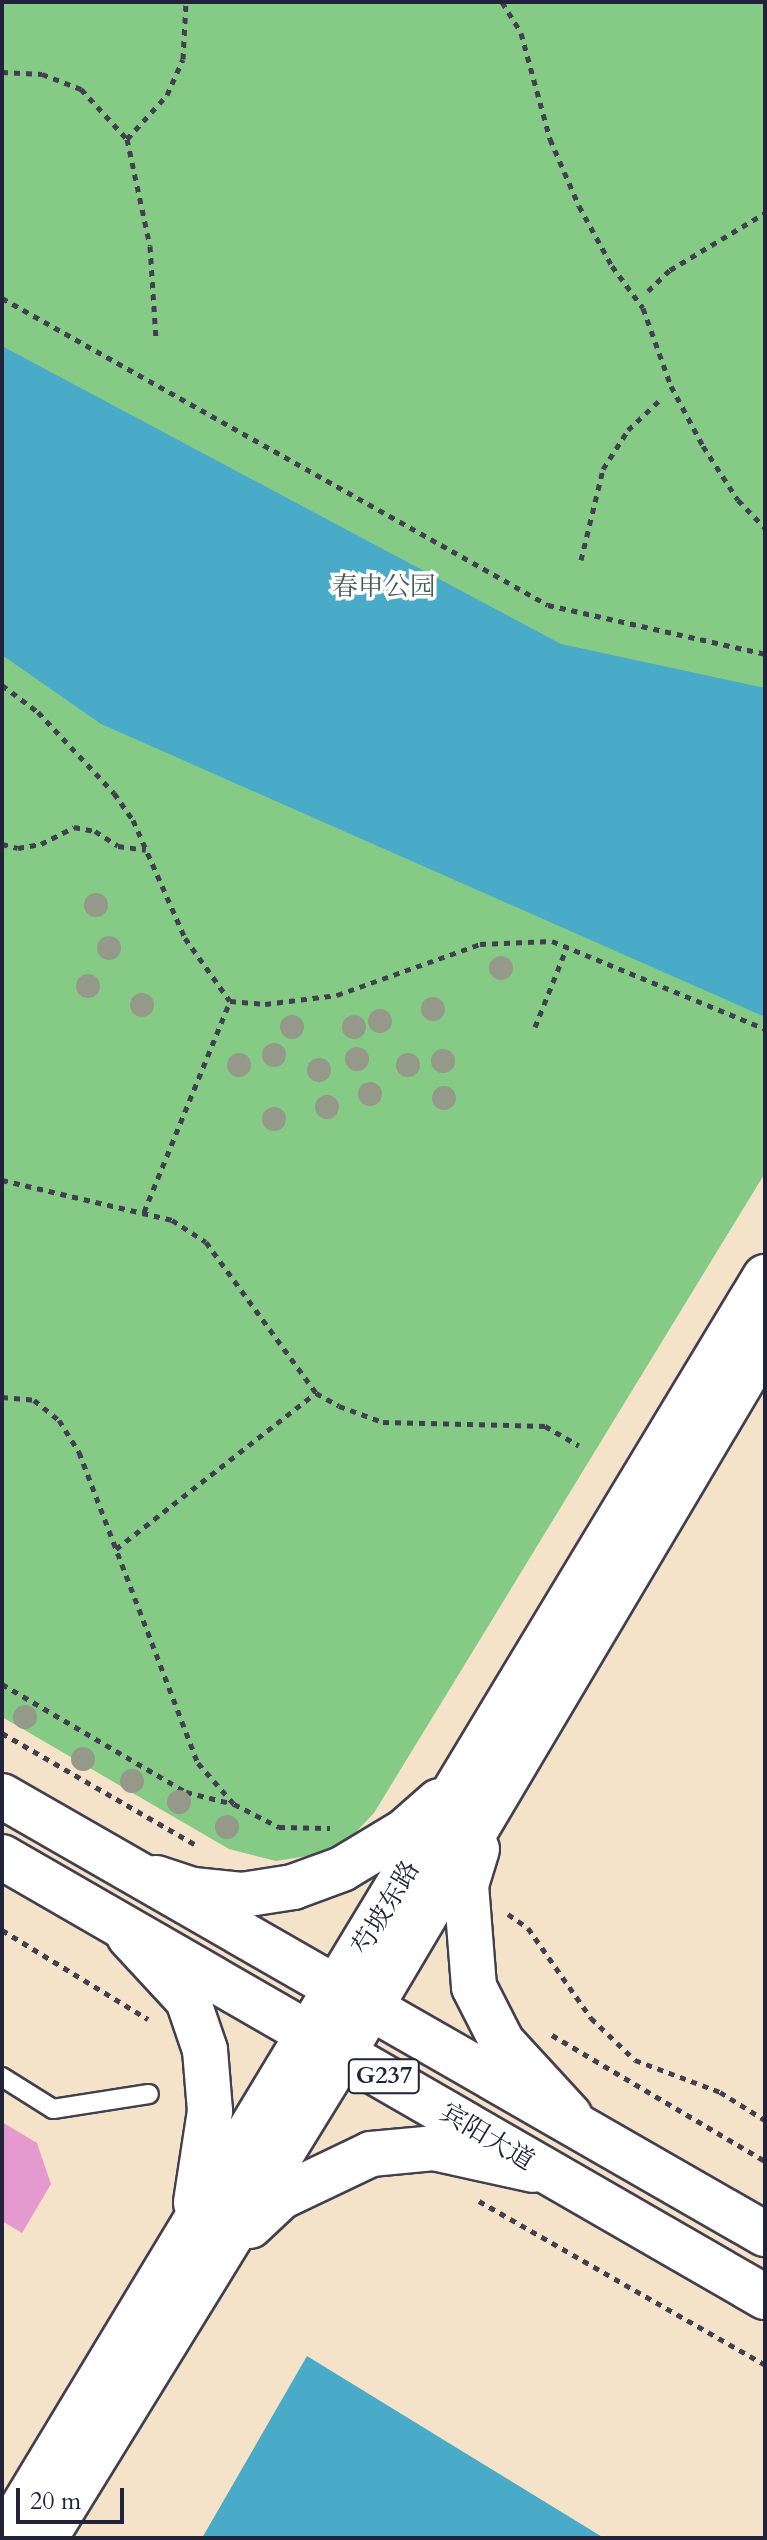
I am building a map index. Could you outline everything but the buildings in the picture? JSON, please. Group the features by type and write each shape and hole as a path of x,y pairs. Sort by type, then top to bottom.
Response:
{"main road":[{"name":"芍坡东路","path":"4,2538 201,2249 355,1996 479,1788 765,1277"},
{"name":"芍坡东路","path":"479,1788 765,1342"},
{"path":"134,1871 193,1890 242,1895 293,1887 342,1869 479,1788"},
{"path":"479,1788 466,1885 474,1987 502,2042 589,2135"},
{"name":"宾阳大道","path":"2,1796 765,2234"},
{"name":"宾阳大道","path":"2,1857 765,2297"},
{"path":"112,1921 188,2000 205,2050 210,2111 201,2249"},
{"path":"201,2249 281,2197 371,2154 434,2148 497,2158 556,2178"},
{"name":"芍坡东路","path":"45,2538 201,2249"}],"lane":[{"path":"2,2077 53,2109 149,2094"}],"path":[{"path":"127,139 167,95 183,59 186,2"},
{"path":"502,2 521,33 550,139 579,206 612,266 643,308 671,386 703,446 738,500 765,528"},
{"path":"2,72 42,74 81,89 127,139 150,246 156,339"},
{"path":"648,291 670,270 765,213"},
{"path":"2,298 548,605 765,654"},
{"path":"581,560 603,469 628,430 662,398"},
{"path":"2,685 77,750 127,811 185,938 230,1001 265,1004 337,995 480,944 552,941 765,1029"},
{"path":"2,844 18,848 41,844 74,827 95,831 118,846 146,850"},
{"path":"535,1027 567,947"},
{"path":"144,1212 230,1001"},
{"path":"2,1180 172,1220 206,1242 316,1393 383,1422 545,1426 579,1446"},
{"path":"116,1549 316,1393"},
{"path":"2,1397 34,1400 59,1420 79,1452 198,1763 234,1804"},
{"path":"2,1684 186,1792 234,1804 279,1827 343,1828"},
{"path":"2,1733 209,1853"},
{"path":"503,1910 528,1928 591,2018 635,2060 720,2092 765,2120"},
{"path":"2,1930 103,1987 158,2032"},
{"path":"540,2025 765,2161"},
{"path":"476,2199 765,2365"}],"green space":[{"name":"春申公园","path":"2,2 765,2 765,1173 374,1813 338,1851 276,1861 229,1849 2,1717"}],"water":[{"path":"2,346 561,644 765,688 765,1017 101,724 2,655"},
{"path":"307,2356 604,2538 202,2538"}]}
